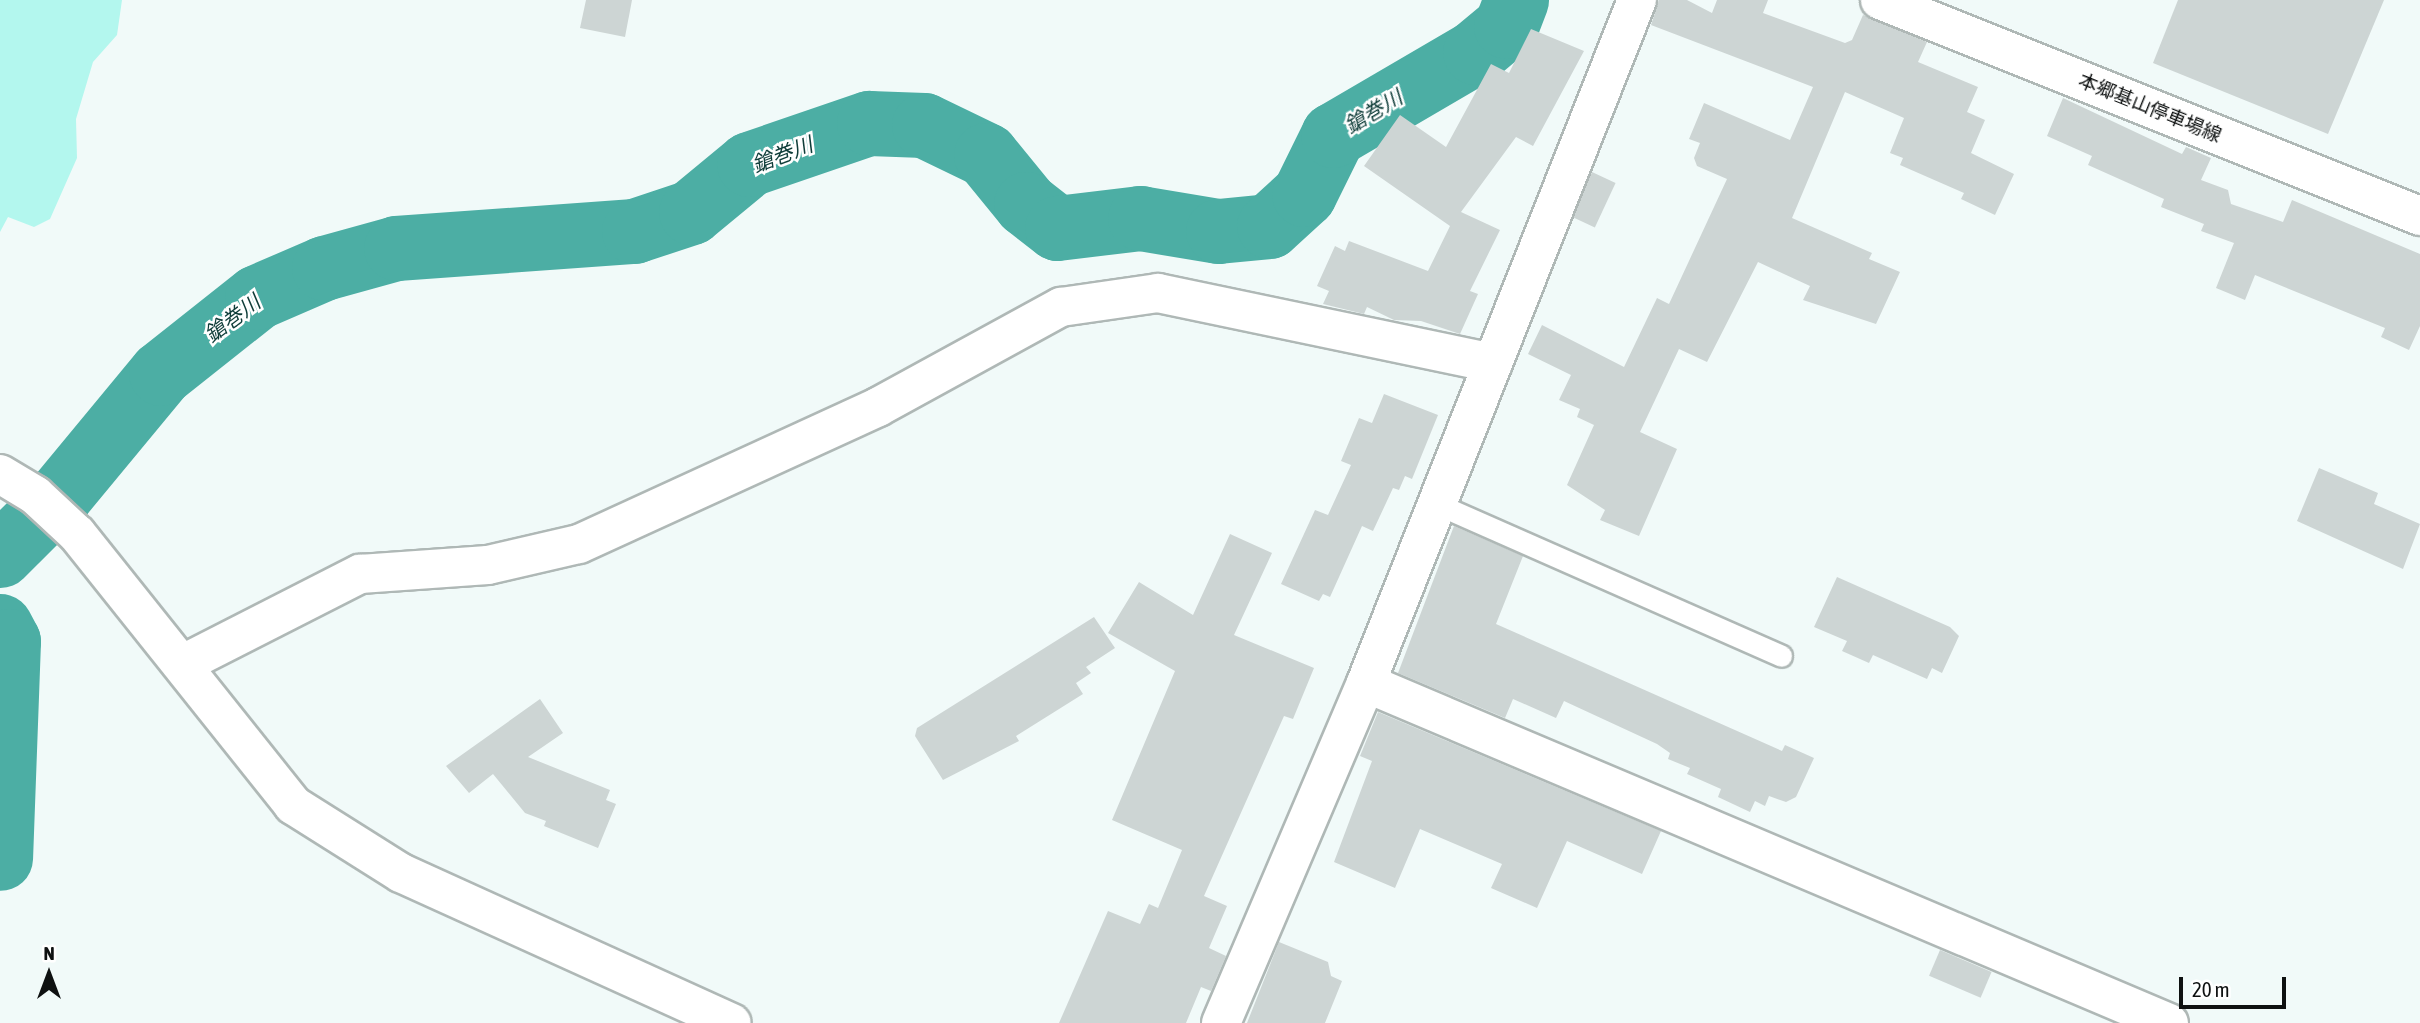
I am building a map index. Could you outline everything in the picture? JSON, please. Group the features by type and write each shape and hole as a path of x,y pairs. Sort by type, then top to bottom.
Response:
{"street":[{"path":"1221,1023 1366,683 1637,0"},
{"name":"本郷基山停車場線","path":"1880,0 2420,216"},
{"path":"183,664 360,574 488,565 579,544 878,407 1030,320 1097,299 1158,293 1493,363"},
{"path":"0,474 35,495 77,534 293,805 401,873 732,1023"},
{"path":"1366,683 2169,1023"}],"lane":[{"path":"1437,504 1781,656"}],"shaded area":[{"path":"0,0 122,0 117,35 93,62 76,119 77,158 50,219 34,227 8,217 0,232"}],"building":[{"path":"586,0 632,0 625,37 580,28"},
{"path":"1659,0 1687,0 1712,13 1717,0 1768,0 1763,13 1845,43 1852,40 1863,15 1927,42 1918,62 1978,87 1967,112 1985,120 1971,153 2014,174 1995,215 1961,199 1964,193 1900,165 1903,158 1890,153 1904,118 1845,92 1792,218 1872,253 1869,259 1900,272 1876,324 1803,300 1810,286 1758,262 1707,362 1679,349 1640,432 1677,449 1639,536 1600,520 1605,510 1567,485 1594,425 1577,417 1580,409 1559,400 1571,375 1528,354 1542,325 1624,367 1657,298 1669,304 1727,179 1697,166 1694,158 1700,143 1689,139 1704,103 1790,140 1813,87 1651,25"},
{"path":"2178,0 2384,0 2328,134 2153,63"},
{"path":"1531,29 1584,51 1533,146 1516,137 1461,212 1500,230 1470,291 1478,294 1460,334 1421,321 1394,320 1367,307 1364,314 1323,304 1329,291 1317,286 1335,246 1345,251 1349,241 1428,271 1450,226 1364,166 1400,115 1446,147 1491,64 1509,73"},
{"path":"2063,98 2182,154 2186,147 2211,158 2201,180 2228,190 2231,204 2283,222 2292,200 2420,254 2420,326 2409,350 2381,337 2385,328 2255,275 2245,300 2216,288 2234,243 2201,231 2204,224 2161,207 2164,199 2088,165 2092,156 2047,136"},
{"path":"1592,172 1616,183 1595,227 1571,216"},
{"path":"1384,394 1438,415 1412,479 1405,476 1399,490 1393,488 1373,531 1362,526 1330,597 1323,594 1319,601 1281,584 1315,510 1328,515 1351,465 1341,461 1359,418 1372,423"},
{"path":"2319,468 2378,493 2374,504 2420,524 2403,569 2297,521"},
{"path":"1454,526 1523,556 1496,624 1782,751 1785,745 1814,758 1796,797 1786,802 1769,796 1765,806 1755,801 1750,812 1718,797 1721,789 1687,774 1690,768 1668,759 1670,753 1657,744 1564,701 1556,718 1513,699 1505,718 1398,673"},
{"path":"1230,534 1272,553 1234,635 1314,668 1293,719 1284,716 1204,896 1227,906 1209,948 1226,956 1211,991 1201,987 1186,1023 1059,1023 1108,911 1140,924 1149,904 1158,908 1182,850 1112,820 1175,671 1108,633 1139,582 1193,615"},
{"path":"1837,577 1950,627 1959,636 1942,673 1932,668 1927,679 1873,655 1869,663 1842,651 1847,641 1814,627"},
{"path":"1094,617 1115,648 1086,667 1091,673 1076,683 1083,694 1016,736 1019,741 943,780 915,736 917,728"},
{"path":"540,699 563,733 528,757 610,790 606,800 616,804 598,848 544,826 546,821 525,813 493,774 469,793 446,766"},
{"path":"1378,712 1661,831 1642,874 1567,841 1537,908 1491,888 1502,864 1420,829 1395,888 1334,862 1372,761 1360,756"},
{"path":"1279,942 1328,962 1331,976 1342,981 1325,1023 1247,1023"},
{"path":"1940,950 1992,972 1981,998 1929,976"}],"waterway":[{"name":"鎗巻川","path":"0,555 60,495 161,373 257,297 324,268 396,248 634,231 691,212 749,164 869,123 924,125 986,155 1026,204 1057,228 1140,218 1218,231 1269,226 1304,194 1333,135 1475,52 1506,26 1516,0"},
{"name":"鎗巻川","path":"0,626 8,641 0,858"}]}
